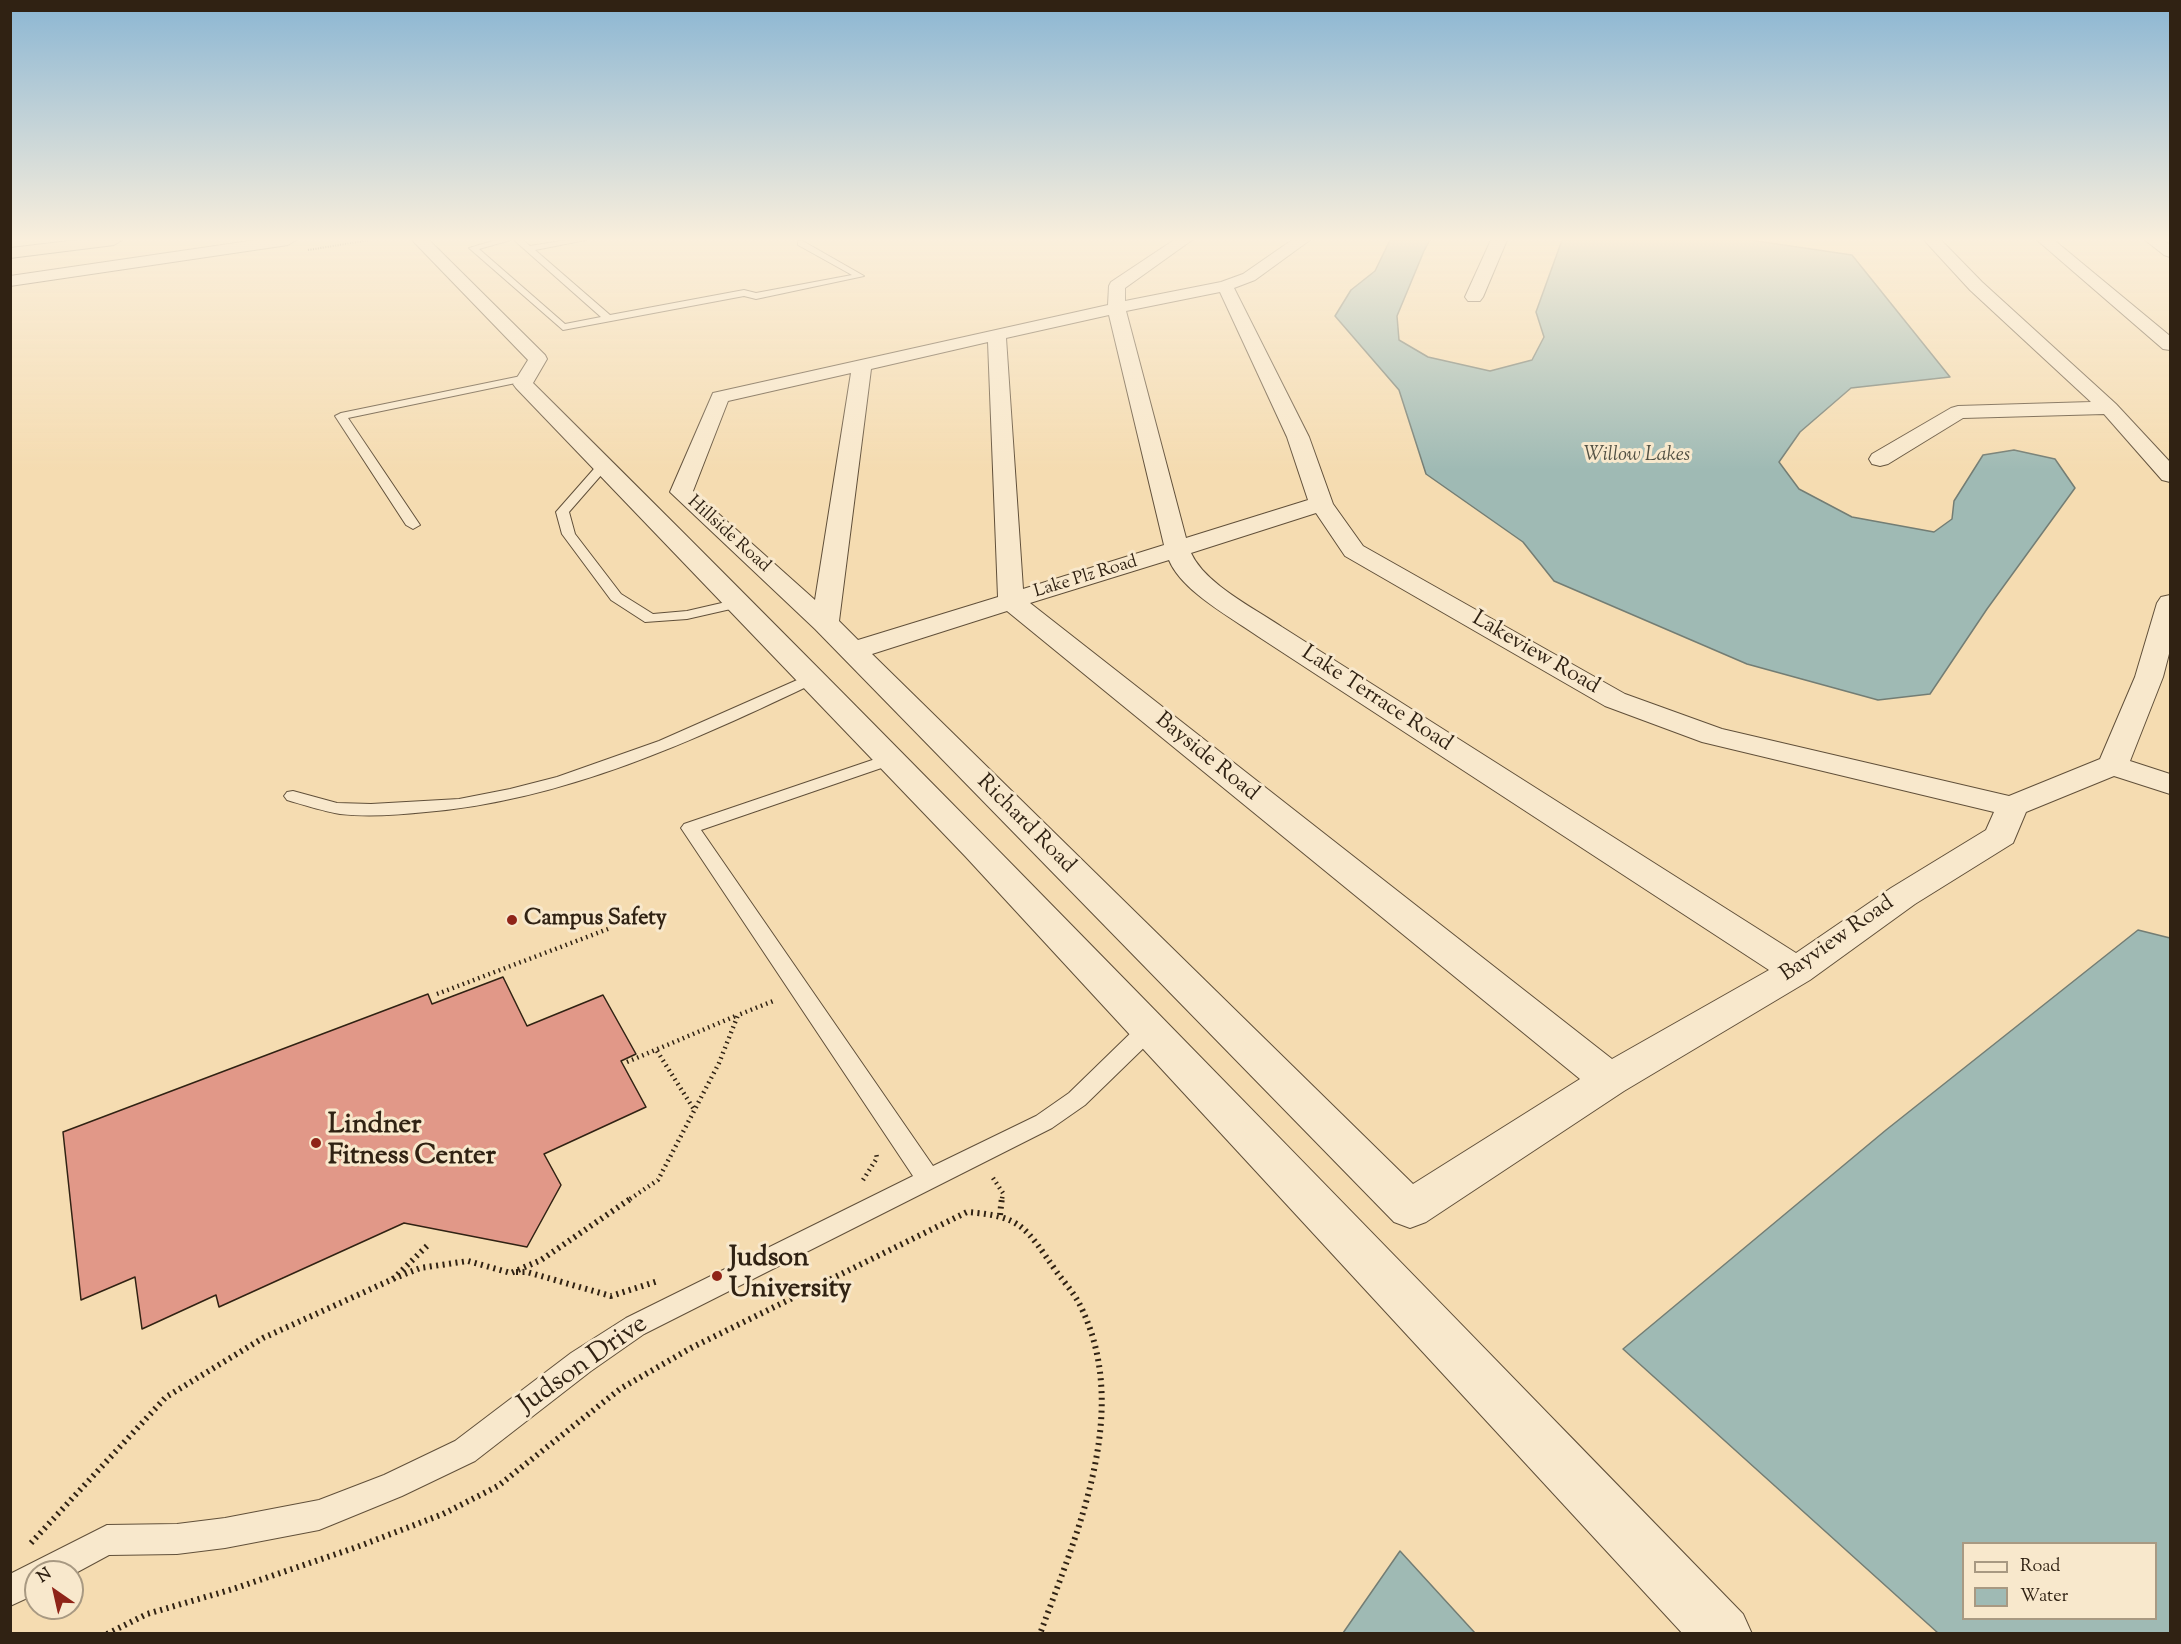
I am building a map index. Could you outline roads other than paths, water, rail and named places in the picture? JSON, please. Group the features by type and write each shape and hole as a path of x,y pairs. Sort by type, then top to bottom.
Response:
{"street":[{"path":"496,317 538,359 523,384 813,678 1723,1634"},
{"path":"825,623 862,366 1079,317"},
{"name":"Lake Terrace Road","path":"1118,317 1177,550 1184,567 1208,589 1263,627 1797,971"},
{"name":"Lakeview Road","path":"1239,317 1298,437 1321,504 1354,551 1615,700 1713,736 2012,806"},
{"path":"2009,317 2109,408 2170,475"},
{"path":"2136,317 2170,345"},
{"path":"997,336 1011,602"},
{"name":"Hillside Road","path":"825,623 681,492 720,397 862,366"},
{"path":"1880,459 1958,412 2109,408"},
{"name":"Lake Plz Road","path":"851,651 1321,504"},
{"name":"Bayside Road","path":"1011,602 1610,1080"},
{"path":"2113,765 2149,677 2170,603"},
{"name":"Richard Road","path":"825,623 1410,1209"},
{"path":"2012,806 2113,765 2170,785"},
{"name":"Bayview Road","path":"1410,1209 1610,1080 1797,971 1903,896 2001,836 2012,806"}],"lane":[{"path":"552,317 564,327 621,317"},
{"path":"413,525 340,416 526,378"},
{"path":"604,465 562,512 569,534 616,597 650,620 687,615 739,603"},
{"path":"293,796 337,808 379,810 447,807 536,789 607,767 754,706 813,678"},
{"path":"890,759 690,828 929,1180"},
{"name":"Judson Drive","path":"69,1560 108,1540 177,1539 225,1533 319,1515 392,1486 465,1451 581,1362 635,1326 1044,1122 1077,1099 1148,1030"},
{"path":"10,1591 24,1583"}],"water":[{"name":"Willow Lakes","path":"1336,317 1397,317 1399,340 1428,357 1490,371 1532,360 1544,337 1538,317 1902,317 1950,377 1851,388 1800,432 1779,462 1799,489 1852,517 1934,532 1952,519 1954,501 1983,455 2014,450 2055,459 2075,488 1987,609 1930,694 1878,700 1747,664 1554,581 1523,542 1426,474 1399,390"},
{"path":"2138,930 2170,938 2170,1633 1938,1633 1623,1349 1886,1130"},
{"path":"1400,1551 1475,1633 1343,1633"}],"place":[{"name":"Campus Safety","path":"512,920"},
{"name":"Lindner Fitness Center","path":"316,1143"},
{"name":"Judson University","path":"717,1276"}]}
